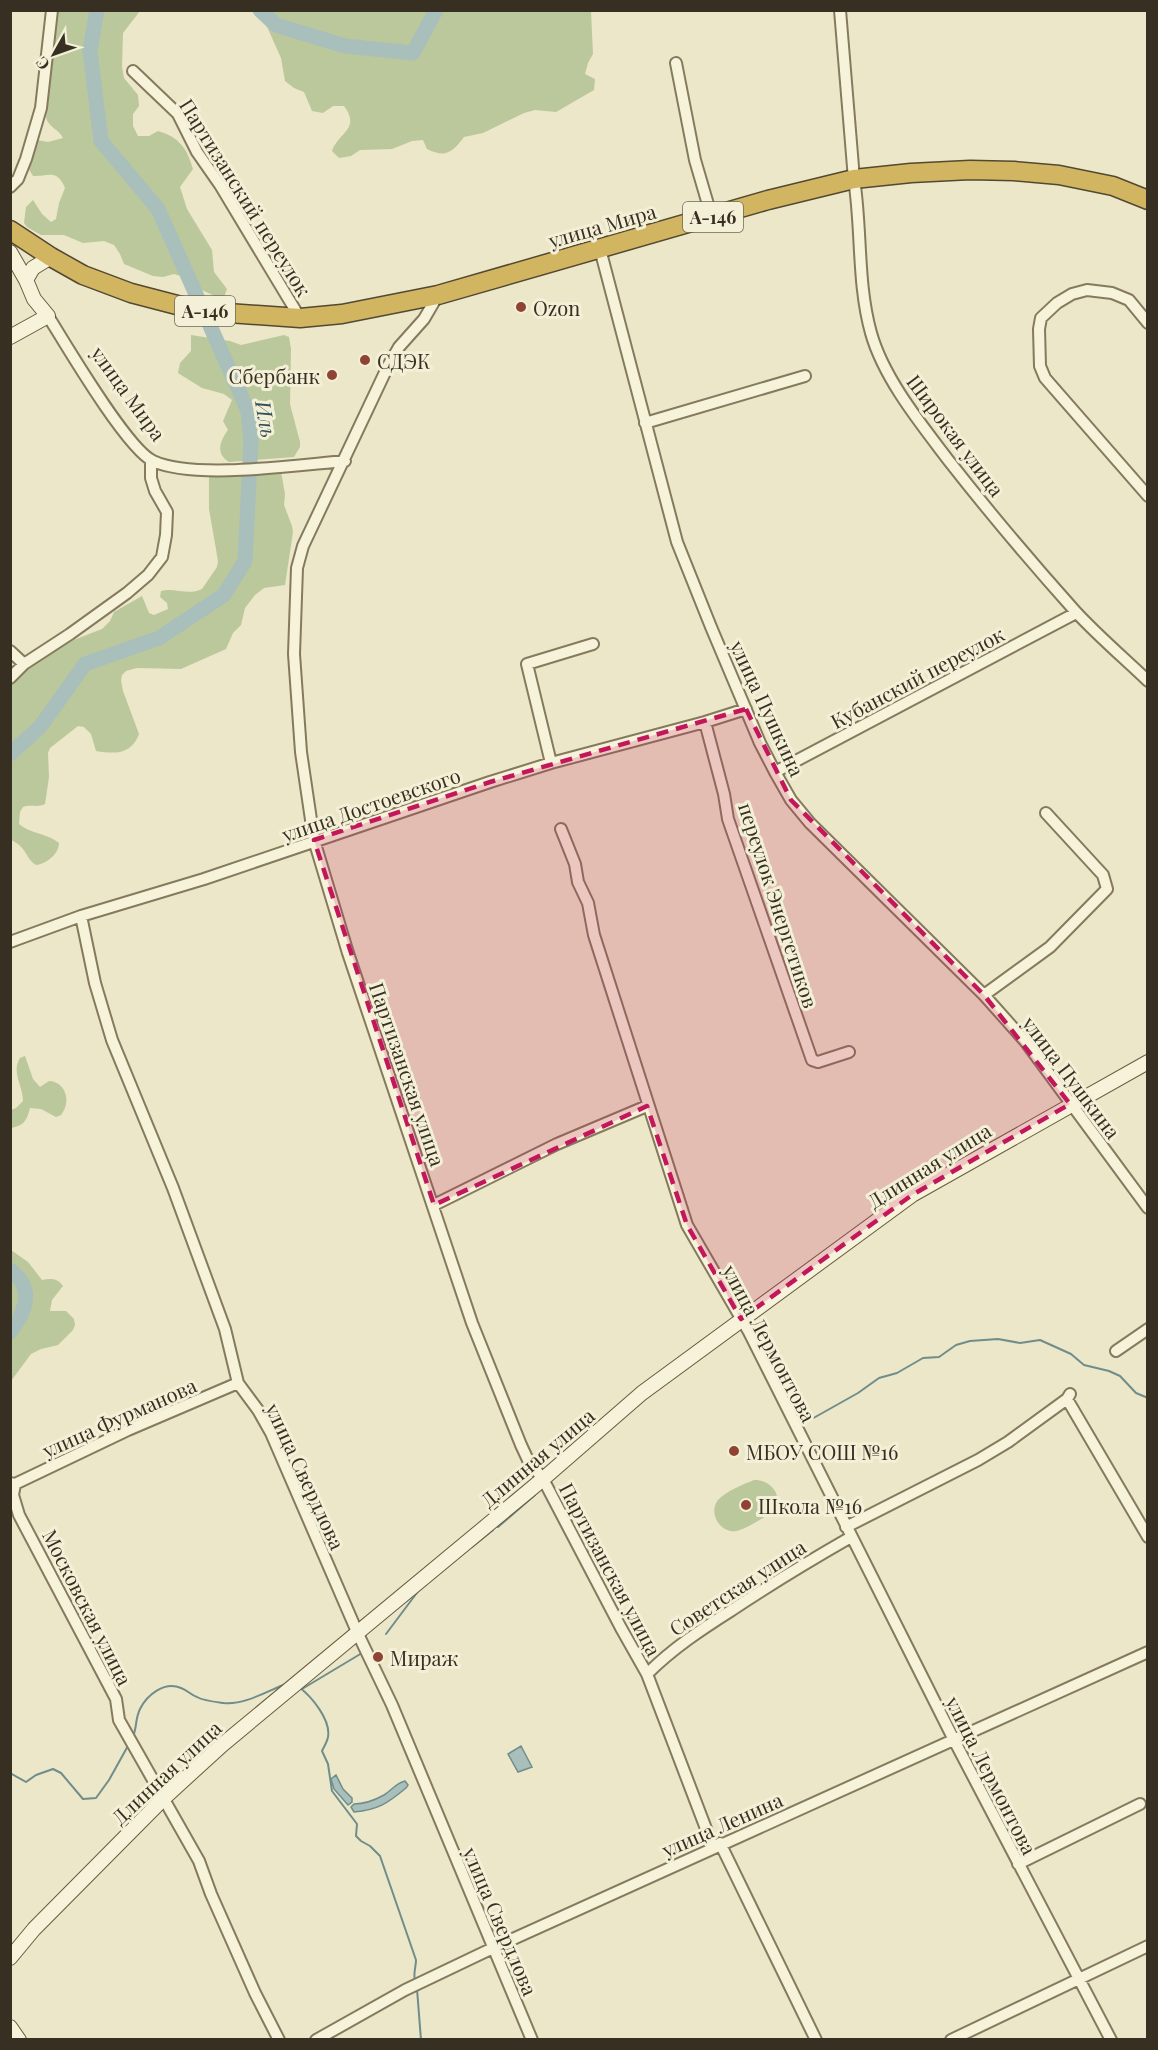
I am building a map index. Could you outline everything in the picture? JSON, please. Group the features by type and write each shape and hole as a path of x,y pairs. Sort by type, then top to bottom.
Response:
{"highway":[{"name":"улица Мира","path":"51,257 83,275 131,293 200,311 300,318 342,315 438,295 712,218 768,200 854,179 946,171 1014,171 1059,175 1113,186 1148,200"},
{"name":"А-146","path":"10,230 51,257"}],"main road":[{"name":"улица Мира","path":"10,252 34,299 48,316"},
{"path":"26,280 33,268 51,257"},
{"path":"10,337 48,316"},
{"name":"Длинная улица","path":"10,1958 34,1929 164,1798 222,1745 543,1479 642,1393 912,1195 1148,1062"},
{"path":"10,2027 19,2040"}],"street":[{"path":"10,188 18,179 26,159 40,108 51,10"},
{"name":"Широкая улица","path":"840,10 864,295 871,333 878,353 921,425 973,491 1076,613 1148,681"},
{"path":"676,63 695,160 712,218"},
{"name":"Партизанский переулок","path":"133,71 178,114 197,152 220,185 300,318"},
{"name":"улица Пушкина","path":"600,249 677,542 774,772 791,800 810,823 984,995 1025,1041 1148,1208"},
{"path":"1148,322 1129,300 1112,293 1087,290 1072,294 1057,303 1041,318 1039,329 1040,366 1045,378 1148,496"},
{"name":"Партизанская улица","path":"438,295 424,319 399,347 303,546 297,567 294,654 301,752 314,840 348,954 472,1323 498,1391 528,1460 543,1479 647,1674 717,1845 816,2040"},
{"name":"улица Мира","path":"48,316 111,413 132,442 151,460 177,467 208,470 345,461"},
{"path":"645,423 805,376"},
{"path":"10,678 24,664 127,593 148,575 162,557 168,512 150,478 151,460"},
{"name":"Кубанский переулок","path":"774,772 1076,613"},
{"path":"551,763 527,663 593,644"},
{"path":"10,651 24,664"},
{"name":"улица Достоевского","path":"10,942 81,916 215,875 314,840 551,763 746,709"},
{"name":"переулок Энергетиков","path":"705,722 724,794 728,819 812,1060 818,1062 849,1052"},
{"path":"984,995 1050,947 1107,889 1103,875 1046,813"},
{"name":"улица Лермонтова","path":"561,829 575,864 578,882 588,903 594,935 687,1225 741,1319 954,1740 1111,2040"},
{"name":"улица Свердлова","path":"81,916 95,983 112,1040 173,1188 225,1329 238,1383 258,1410 271,1433 358,1634 392,1706 532,2040"},
{"path":"434,1205 557,1144 647,1106"},
{"path":"1116,1351 1148,1329"},
{"name":"улица Фурманова","path":"13,1483 238,1383"},
{"name":"Советская улица","path":"647,1674 664,1657 699,1630 849,1532 1008,1442 1069,1397 1148,1537"},
{"name":"Московская улица","path":"13,1483 13,1495 20,1515 116,1698 116,1713 124,1731 199,1861 211,1894 255,1993 279,2040"},
{"name":"улица Ленина","path":"316,2040 405,1990 492,1948 1148,1652"},
{"path":"1018,1864 1140,1804"},
{"path":"951,2040 1148,1946"}],"highlighted area":[{"path":"746,709 791,800 984,995 1070,1104 912,1195 741,1319 687,1225 647,1106 434,1205 314,840 490,782"}],"green space":[{"path":"57,11 140,11 123,33 124,78 138,95 139,106 133,114 133,126 138,136 149,136 158,131 165,133 177,140 188,155 193,169 180,187 187,209 212,250 214,272 227,289 223,300 202,290 184,277 174,274 163,277 153,276 124,264 114,245 104,241 83,243 64,235 41,235 24,223 26,207 33,200 42,214 51,222 56,219 65,188 55,176 33,176 27,166 33,144 37,140 48,142 63,138 46,118 51,47"},
{"path":"260,11 591,11 593,54 585,74 595,79 594,90 556,112 535,110 483,133 464,137 456,147 448,152 433,152 427,149 423,140 412,141 392,149 360,150 351,156 339,158 332,151 350,125 349,114 344,106 333,106 323,113 312,111 304,92 285,81 281,58"},
{"path":"191,335 241,345 284,335 289,337 291,349 290,404 300,442 300,447 294,457 229,462 225,459 220,448 228,430 223,421 232,400 224,394 202,388 178,373 180,363 191,351"},
{"path":"281,472 285,494 284,505 293,532 285,585 264,588 255,595 245,608 241,625 233,633 226,649 181,669 137,668 126,671 122,675 123,691 139,734 132,746 110,753 96,751 91,734 84,727 78,726 50,748 45,804 23,807 20,812 19,824 59,843 57,851 51,858 36,865 20,846 11,840 11,685 33,663 71,641 102,629 110,621 114,612 142,596 149,613 154,615 168,609 167,603 160,597 161,591 192,592 202,589 217,567 218,561 209,509 209,477"},
{"path":"25,1056 33,1079 40,1087 49,1081 60,1085 66,1094 66,1105 61,1115 56,1117 41,1109 30,1108 24,1122 11,1128 11,1110 23,1101 17,1069 20,1058"},
{"path":"11,1250 28,1262 42,1280 54,1279 61,1283 63,1286 52,1300 50,1311 66,1311 74,1319 75,1325 58,1345 31,1354 11,1381"},
{"name":"Школа №16","path":"754,1480 765,1482 774,1489 776,1505 766,1516 745,1528 737,1531 725,1529 717,1522 715,1505 730,1491"}],"water":[{"path":"521,1746 532,1767 518,1772 508,1754"},
{"path":"336,1775 343,1789 352,1798 352,1802 348,1805 334,1789 331,1779"},
{"path":"405,1781 408,1785 406,1788 382,1805 370,1810 354,1812 351,1807 354,1804 381,1797"}],"waterway":[{"name":"Иль","path":"10,754 40,727 85,664 159,638 224,595 245,561 251,442 248,411 158,209 101,141 90,51 97,10"},
{"name":"Иль","path":"260,10 276,25 345,46 413,53 436,10"},
{"name":"Иль","path":"10,1270 20,1280 25,1294 24,1308 10,1332"},
{"path":"801,1425 858,1393 879,1378 897,1373 923,1358 939,1357 956,1345 970,1341 998,1339 1020,1343 1040,1340 1071,1354 1084,1365 1120,1376 1136,1393 1148,1398"},
{"path":"498,1527 535,1495"},
{"path":"472,1547 493,1530"},
{"path":"386,1634 419,1590"},
{"path":"302,1689 362,1653"},
{"path":"133,1736 138,1713 143,1704 152,1694 162,1688 175,1686 203,1699 232,1703 248,1700 286,1684"},
{"path":"299,1687 315,1703 327,1723 328,1737 322,1751 328,1764 332,1791 357,1824 356,1836 380,1856 416,1960 415,1981"},
{"path":"10,1773 26,1782 36,1775 53,1769 61,1773 83,1799 96,1798 129,1744"},
{"path":"417,1989 421,2040"}],"place":[{"name":"Ozon","path":"521,307"},
{"name":"СДЭК","path":"365,360"},
{"name":"Сбербанк","path":"332,375"},
{"name":"МБОУ СОШ №16","path":"734,1451"},
{"name":"Школа №16","path":"746,1505"},
{"name":"Мираж","path":"378,1657"}]}
